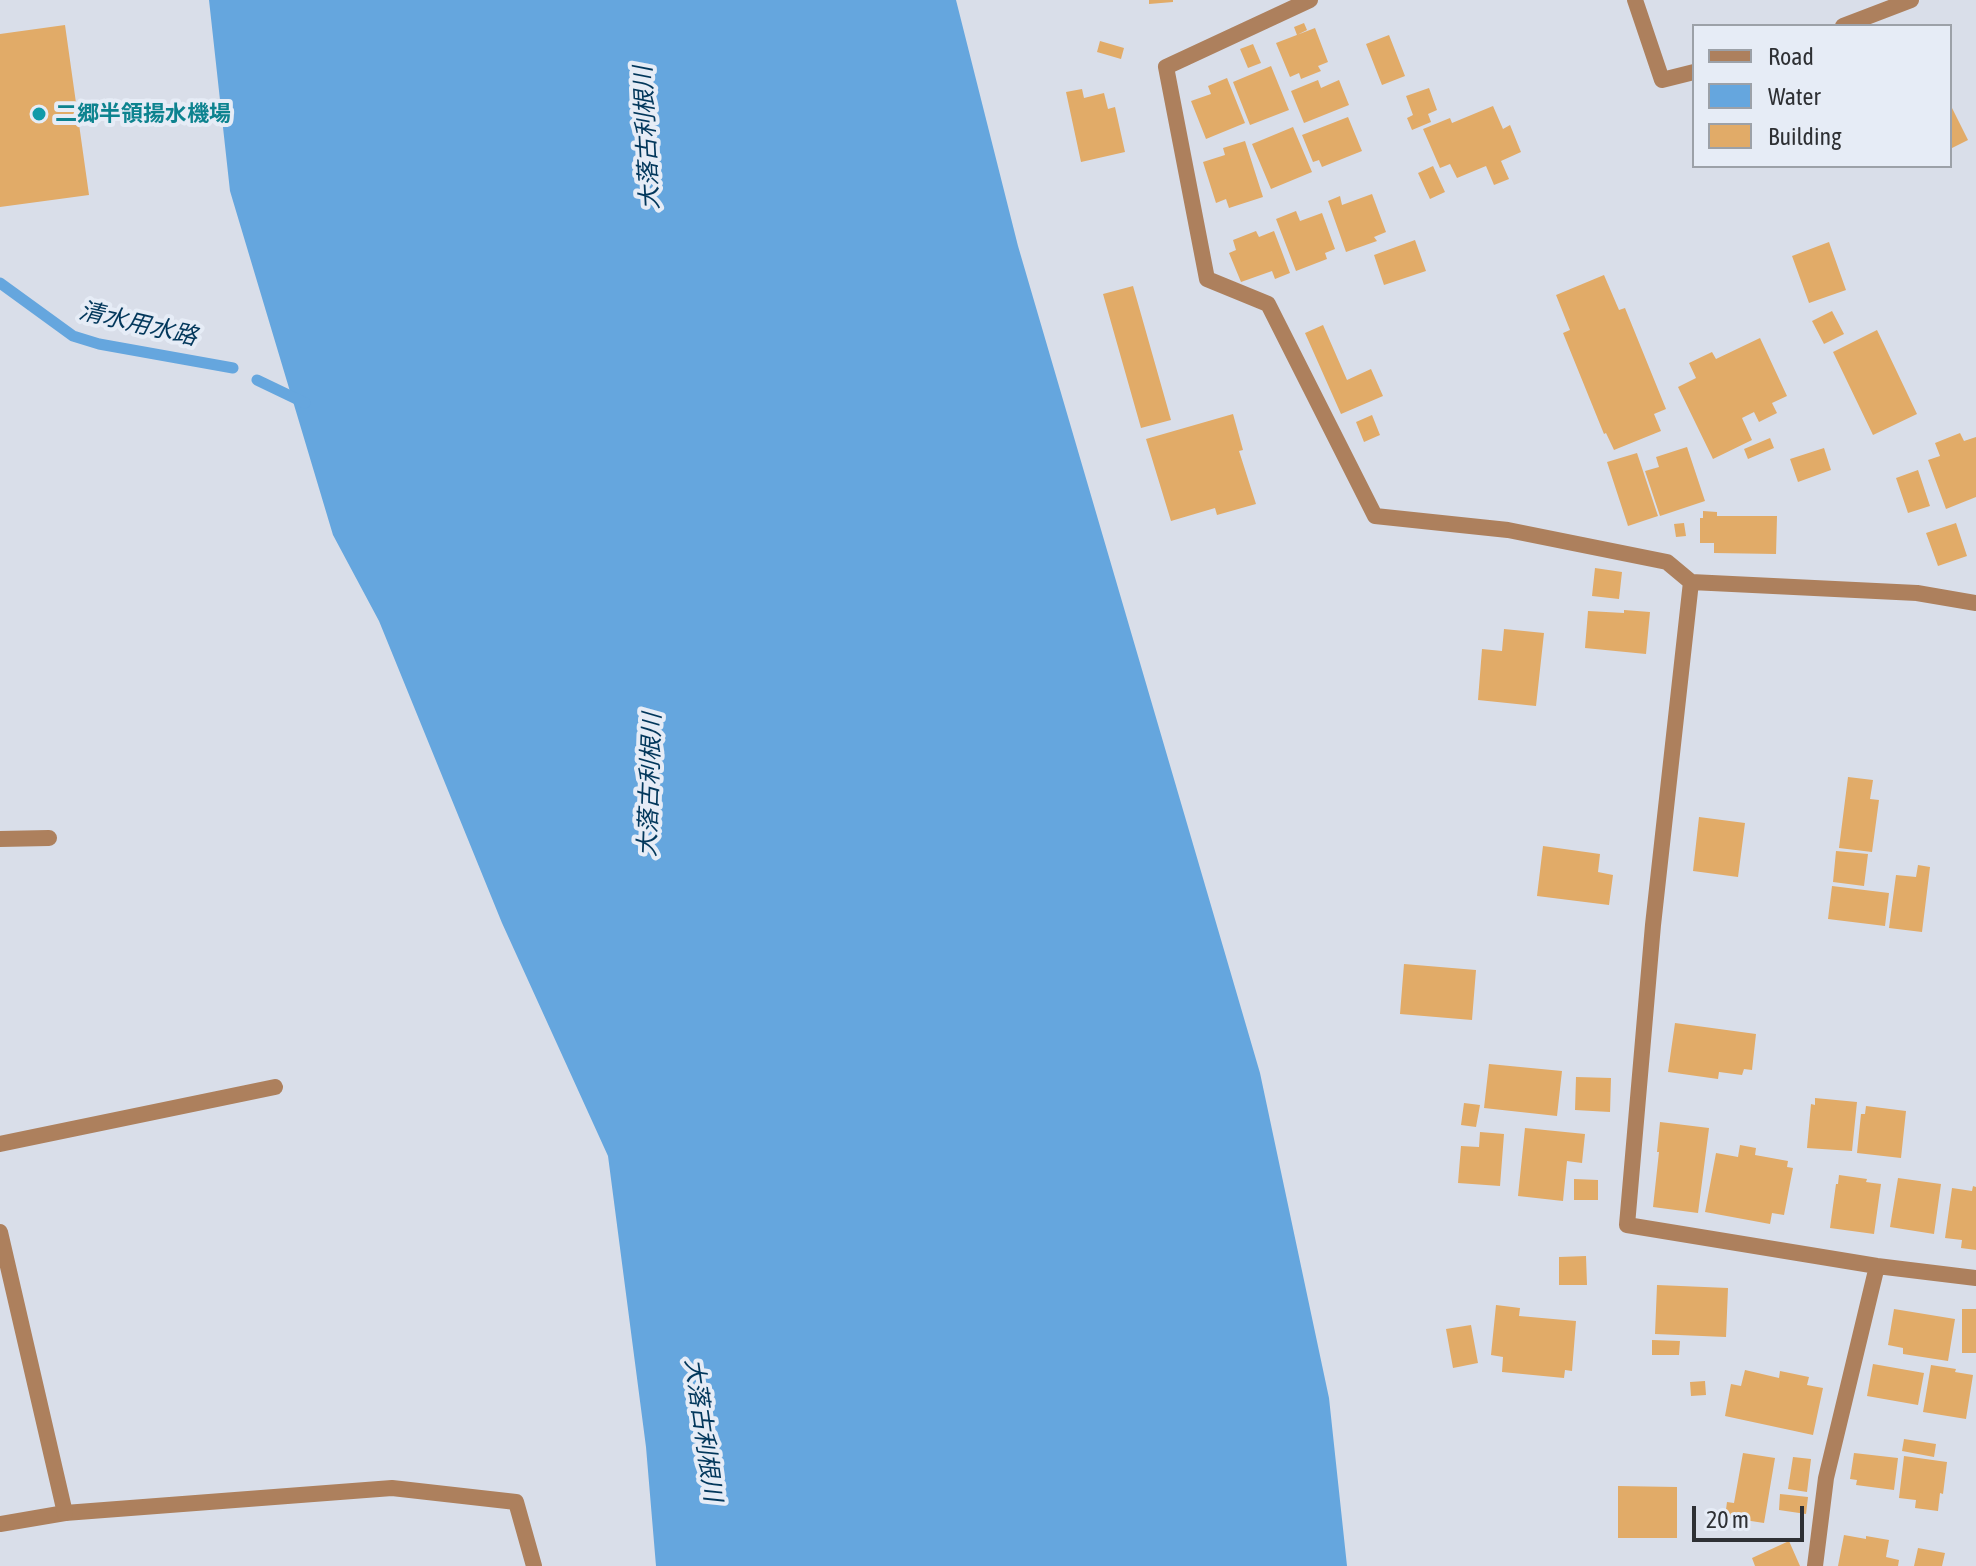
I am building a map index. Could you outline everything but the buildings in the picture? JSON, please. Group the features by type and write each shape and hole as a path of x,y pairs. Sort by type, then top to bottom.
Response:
{"street":[{"path":"1310,0 1166,67 1207,279 1268,304 1375,516 1508,530 1667,562 1691,582 1917,593 1976,603"},
{"path":"1635,0 1662,80 1692,72"},
{"path":"1848,24 1911,0"},
{"path":"1691,582 1653,925 1627,1225 1877,1266 1976,1278"},
{"path":"0,839 49,838"},
{"path":"0,1144 275,1087"},
{"path":"0,1232 65,1513"},
{"path":"1815,1566 1826,1478 1877,1266"},
{"path":"0,1524 65,1513 392,1488 516,1502 534,1566"}],"water":[{"name":"大落古利根川","path":"209,0 956,0 1018,246 1260,1073 1329,1398 1347,1566 656,1566 646,1447 608,1156 502,923 379,621 333,535 230,191"}],"waterway":[{"name":"清水用水路","path":"0,283 73,336 99,344 233,368"},
{"path":"257,380 305,403"}],"place":[{"name":"二郷半領揚水機場","path":"39,114"}]}
